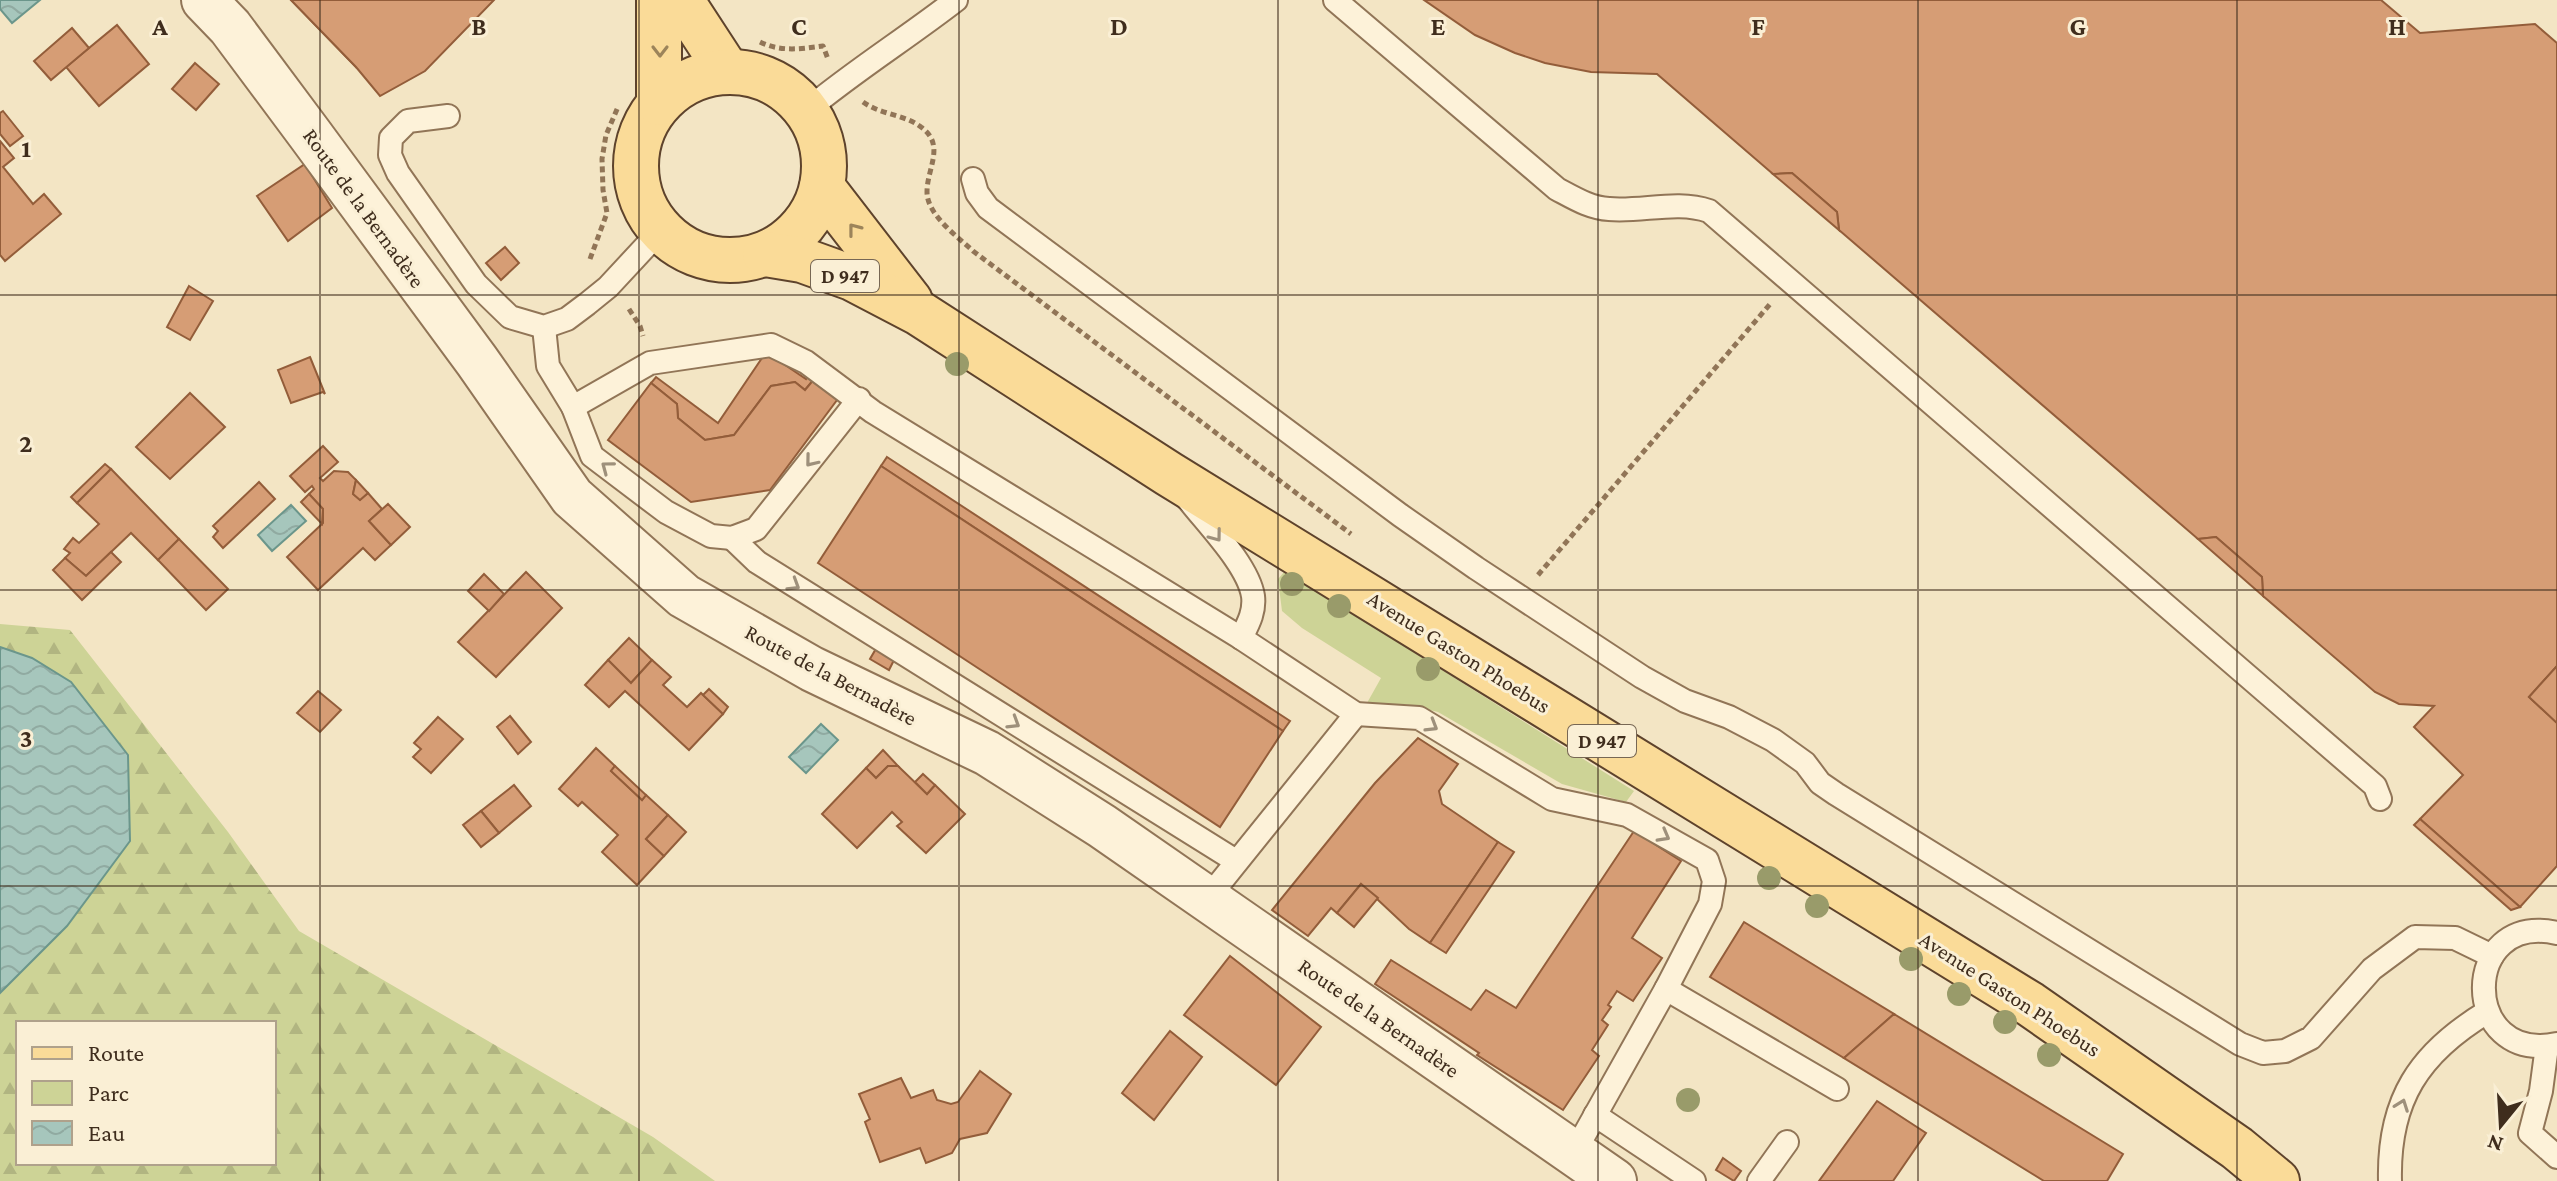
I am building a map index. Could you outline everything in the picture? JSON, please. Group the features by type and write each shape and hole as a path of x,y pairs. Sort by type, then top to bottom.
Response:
{"main road":[{"path":"640,102 702,76 728,72 758,76 785,89 806,111 819,135 824,160 822,187 811,216 791,239 765,254 737,261 709,258 683,248 660,231 645,207 636,181 636,153 644,126 640,102 659,0"},
{"path":"681,0 728,72"},
{"name":"Avenue Gaston Phoebus","path":"822,187 919,313"},
{"name":"Avenue Gaston Phoebus","path":"765,254 802,260 852,278 919,313 1169,474 2030,1004 2237,1148 2277,1181"}],"street":[{"name":"Route de la Bernadère","path":"204,0 230,27 309,133 477,361 572,497 684,596 812,669 987,753 1102,826 1614,1181"}],"lane":[{"path":"806,111 956,0"},
{"path":"1335,0 1557,189 1587,205 1610,209 1695,206 1709,211 2375,786 2380,799"},
{"path":"448,116 417,118 399,128 388,145 394,164 476,284 510,317 544,327 567,319 598,296 660,231"},
{"path":"973,179 977,193 988,208 1400,515 1642,677 1685,701 1729,717 1773,740 1805,763 1820,783 1836,794 2240,1044 2263,1053 2285,1051 2311,1038 2372,969 2415,937 2455,938 2492,956"},
{"path":"544,327 548,366 573,407 592,456 666,512 711,536 732,538 756,529 859,399"},
{"path":"573,407 650,363 771,345 806,362 873,412 1241,638 1356,714 1419,718 1552,799 1627,815 1707,860 1714,881 1710,904 1574,1153"},
{"path":"1169,474 1247,576 1253,598 1251,619 1241,638"},
{"path":"732,538 757,562 1236,861"},
{"path":"1207,899 1356,714"},
{"path":"2557,933 2542,929 2522,932 2505,942 2492,956 2484,974 2482,993 2487,1012 2498,1028 2513,1040 2529,1045 2552,1045 2530,1133 2557,1157"},
{"path":"1666,989 1837,1089"},
{"path":"2390,1181 2389,1156 2408,1086 2428,1057 2464,1026 2487,1012"},
{"path":"1595,1115 1694,1181"},
{"path":"1759,1181 1787,1142"}],"path":[{"path":"590,267 590,257 607,213 602,159 606,135 640,102"},
{"path":"1519,596 1791,280"}],"green space":[{"path":"1285,571 1634,791 1626,802 1562,784 1438,712 1405,704 1373,707 1367,703 1381,678 1302,628 1282,611 1278,579"},
{"path":"0,624 70,630 228,832 299,931 653,1137 715,1181 0,1181"}],"water":[{"path":"0,0 40,0 12,23 0,9"},
{"path":"291,505 306,521 272,551 258,535"},
{"path":"0,647 32,658 71,682 128,755 130,841 67,926 0,993"},
{"path":"821,724 838,740 806,773 789,757"}],"building":[{"path":"291,0 476,0 434,40 383,41 356,67"},
{"path":"291,0 494,0 425,71 380,96"},
{"path":"1424,0 2381,0 2420,33 2535,24 2557,43 2557,666 2529,697 2557,723 2557,866 2520,907 2420,819 2463,775 2414,727 2434,706 2399,704 2375,692 2263,596 2262,577 2216,537 2198,539 1839,230 1837,212 1792,173 1773,174 1657,74 1591,72 1545,63 1475,35"},
{"path":"117,25 149,64 99,106 66,67"},
{"path":"72,28 89,48 51,80 34,61"},
{"path":"195,63 219,84 196,110 172,89"},
{"path":"3,111 23,136 10,146 0,134 0,113"},
{"path":"0,141 14,158 3,167 33,204 44,194 61,214 5,261 0,255"},
{"path":"305,164 332,208 288,241 257,196"},
{"path":"1792,173 1837,212 1839,230 1773,174"},
{"path":"505,247 519,263 501,280 486,263"},
{"path":"189,286 213,301 190,340 167,327"},
{"path":"766,352 806,379 809,374 815,378 805,390 795,382 771,386 734,435 705,440 678,418 677,404 651,383 656,377 718,423"},
{"path":"310,357 325,394 323,392 291,403 278,370"},
{"path":"815,378 840,396 770,490 691,502 608,440 651,383 677,404 678,418 705,440 734,435 771,386 795,382 805,390"},
{"path":"190,393 225,427 170,479 136,447"},
{"path":"323,446 338,462 320,478 323,481 334,471 348,472 356,480 353,494 360,500 368,493 382,509 369,521 391,545 375,560 363,548 318,590 287,557 323,523 323,509 309,494 314,489 312,486 305,492 290,476"},
{"path":"887,457 1290,721 1283,731 881,466"},
{"path":"105,464 111,469 77,503 71,497"},
{"path":"881,466 1283,731 1220,827 818,563"},
{"path":"111,469 179,539 158,560 131,533 86,576 65,558 70,553 64,549 73,538 79,543 99,524 77,503"},
{"path":"356,480 368,493 360,500 353,494"},
{"path":"259,482 275,499 223,548 213,537 218,531 213,526"},
{"path":"309,494 323,509 322,524 301,502"},
{"path":"388,504 410,527 391,545 369,521"},
{"path":"2216,537 2262,577 2263,596 2198,539"},
{"path":"179,539 228,589 206,610 158,560"},
{"path":"111,552 121,562 82,600 53,570 65,558 86,576"},
{"path":"526,572 562,608 496,677 458,642"},
{"path":"484,574 504,594 489,611 468,591"},
{"path":"629,638 652,660 631,683 608,660"},
{"path":"877,647 895,658 889,670 870,659"},
{"path":"608,660 631,683 652,660 671,677 663,685 687,707 701,693 723,714 689,750 625,691 609,707 585,685"},
{"path":"2557,666 2557,723 2529,697"},
{"path":"709,689 728,707 723,714 703,695"},
{"path":"318,691 341,710 320,732 297,713"},
{"path":"510,716 531,742 518,754 497,727"},
{"path":"438,717 463,739 431,773 413,757 421,749 414,743"},
{"path":"1418,738 1458,764 1439,791 1442,804 1498,842 1430,943 1409,929 1361,884 1337,913 1331,908 1308,936 1272,910 1375,783"},
{"path":"596,748 615,766 611,771 642,800 646,795 668,815 646,839 664,856 637,885 602,852 618,835 582,802 578,806 559,789"},
{"path":"883,750 898,766 888,766 876,778 866,768"},
{"path":"615,766 646,795 642,800 611,771"},
{"path":"888,766 898,766 927,794 935,785 965,814 926,853 897,826 902,822 892,812 857,848 822,814 866,768 876,778"},
{"path":"923,774 935,785 927,794 915,782"},
{"path":"514,785 531,806 499,833 481,811"},
{"path":"481,811 499,833 481,847 463,825"},
{"path":"668,815 686,832 664,856 646,839"},
{"path":"2420,819 2520,907 2511,910 2414,825"},
{"path":"1634,831 1681,861 1632,938 1662,958 1633,1001 1617,991 1602,1020 1608,1025 1592,1050 1599,1056 1563,1110 1375,984 1391,960 1471,1010 1486,990 1516,1008"},
{"path":"1498,842 1514,852 1446,953 1430,943"},
{"path":"1361,884 1378,898 1354,927 1337,913"},
{"path":"1744,922 1894,1014 1844,1058 1710,977"},
{"path":"1230,956 1321,1027 1276,1085 1184,1015"},
{"path":"1894,1014 2123,1154 2107,1181 2044,1181 1844,1058"},
{"path":"1170,1031 1202,1057 1154,1120 1122,1093"},
{"path":"980,1071 1011,1094 987,1133 960,1139 952,1153 926,1163 920,1148 880,1162 865,1122 870,1119 859,1094 901,1078 911,1098 933,1090 937,1100 951,1104 958,1102"},
{"path":"1877,1101 1926,1133 1893,1181 1819,1181"},
{"path":"1723,1158 1741,1171 1734,1181 1716,1170"}]}
